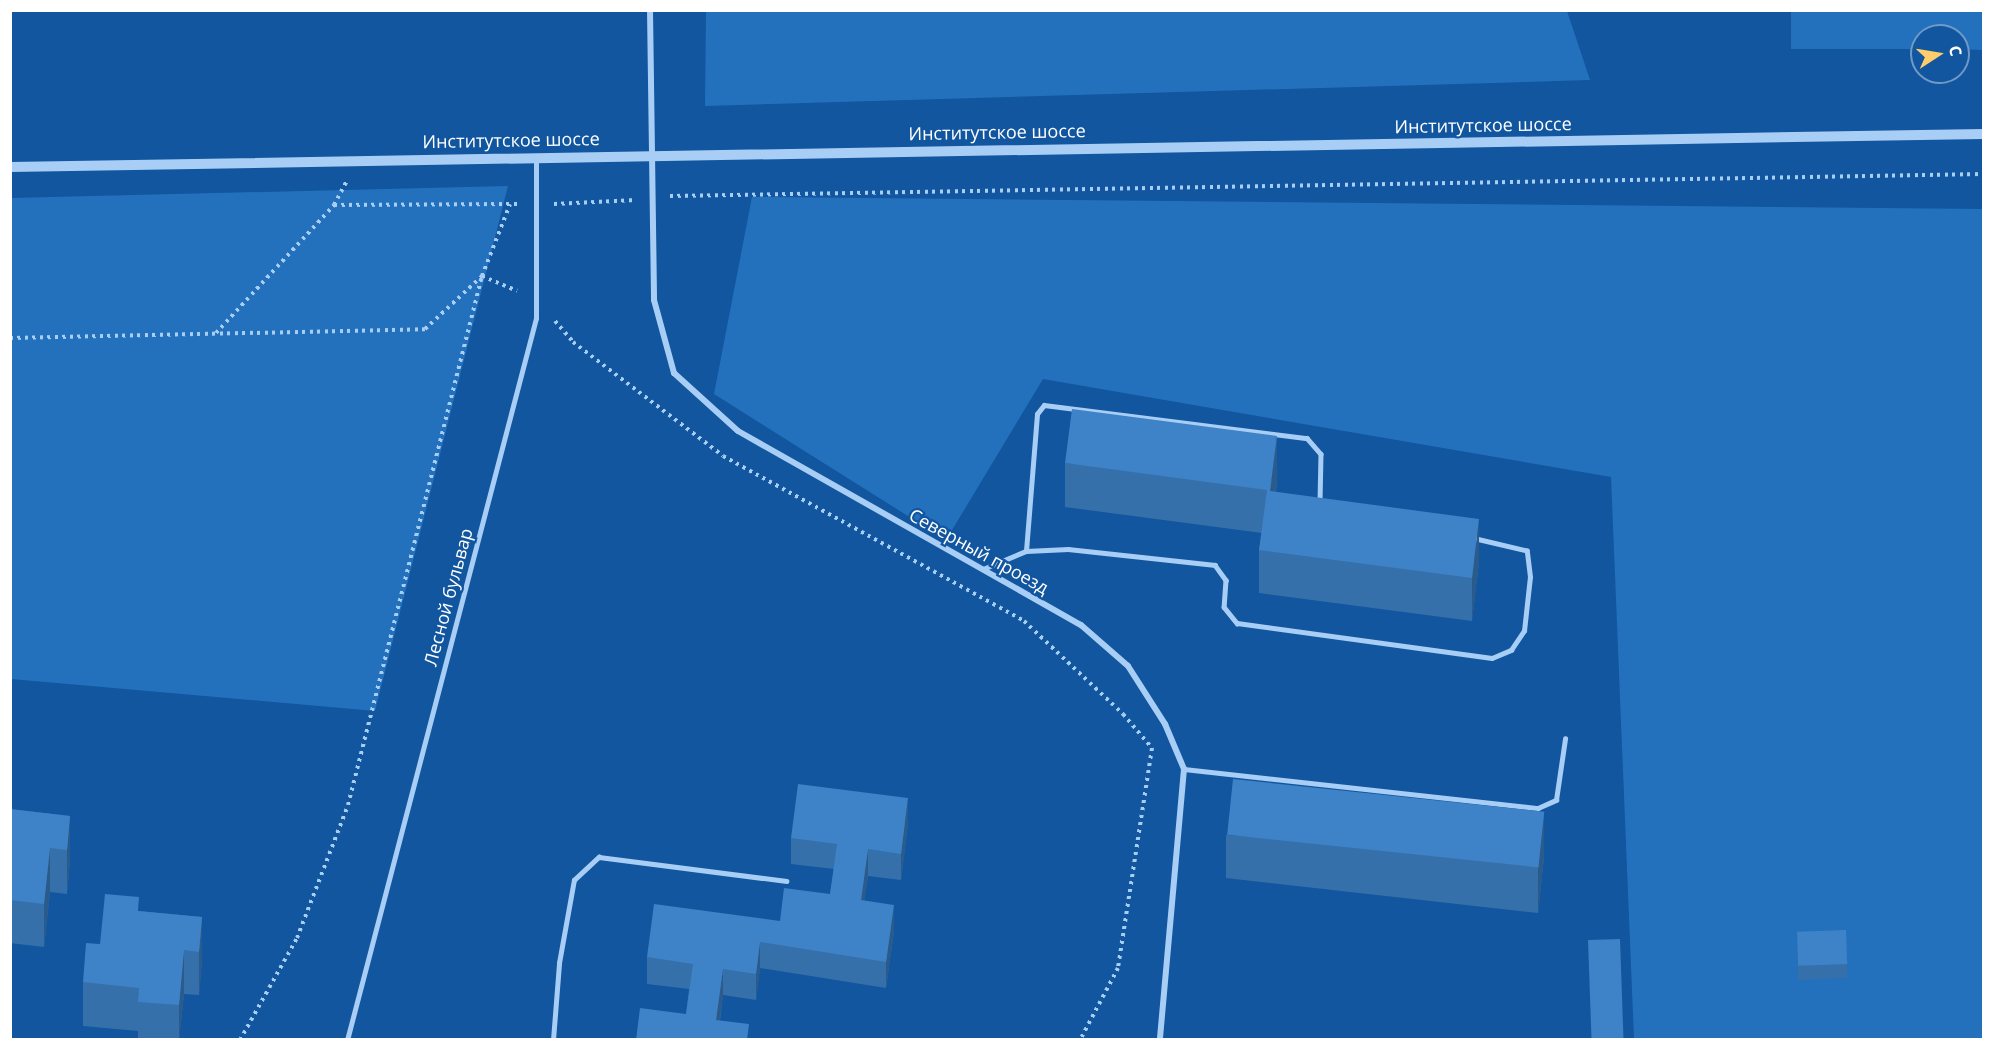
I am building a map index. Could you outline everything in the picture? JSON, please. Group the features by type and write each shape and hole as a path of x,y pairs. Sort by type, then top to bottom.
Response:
{"street":[{"name":"Северный проезд","path":"650,10 654,300 674,373 738,431 980,570 1081,625 1128,666 1165,724 1184,769 1160,1040"},
{"name":"Институтское шоссе","path":"10,167 653,154 1983,134"},
{"name":"Лесной бульвар","path":"347,1040 533,329 536,298 536,156"}],"lane":[{"path":"1026,551 1036,414 1044,405 1307,438 1321,454 1318,498 1324,509"},
{"path":"980,570 1026,551 1068,549 1215,565 1226,580 1224,607 1237,623 1492,658 1511,650 1524,631 1530,577 1527,551 1466,537"},
{"path":"1184,769 1539,808 1556,801 1564,739"},
{"path":"553,1040 559,963 574,880 599,857 786,881"}],"path":[{"path":"216,333 334,205 358,159"},
{"path":"545,204 615,204 653,196 1983,174"},
{"path":"240,1040 297,938 348,805 482,276 510,204"},
{"path":"334,205 533,204"},
{"path":"482,276 536,298 573,342 723,456 1024,621 1123,714 1152,748 1118,968 1080,1040"},
{"path":"10,338 425,329 482,276"}],"shaded area":[{"path":"706,11 1567,11 1590,80 705,106"},
{"path":"1791,11 1983,11 1983,50 1970,49 1970,24 1910,24 1910,49 1791,49"},
{"path":"508,186 375,711 11,679 11,198"},
{"path":"752,197 1983,209 1983,1039 1634,1039 1611,477 1043,379 946,540 714,394"}],"building":[{"path":"1072,409 1277,436 1270,491 1479,519 1472,578 1259,550 1267,490 1065,463"},
{"path":"1233,779 1544,812 1538,867 1227,835"},
{"path":"798,784 908,798 901,854 868,849 861,900 894,905 886,962 760,942 756,974 723,969 716,1020 749,1024 747,1040 636,1040 640,1008 686,1014 693,964 647,957 654,904 780,921 784,888 830,894 837,844 791,838"},
{"path":"10,809 70,816 67,850 50,848 44,904 10,900"},
{"path":"105,894 139,897 138,911 202,917 199,952 184,950 179,1005 138,1002 139,988 83,982 86,943 100,944"},
{"path":"1846,930 1847,964 1798,966 1797,932"},
{"path":"1620,939 1624,1040 1592,1040 1588,940"}]}
